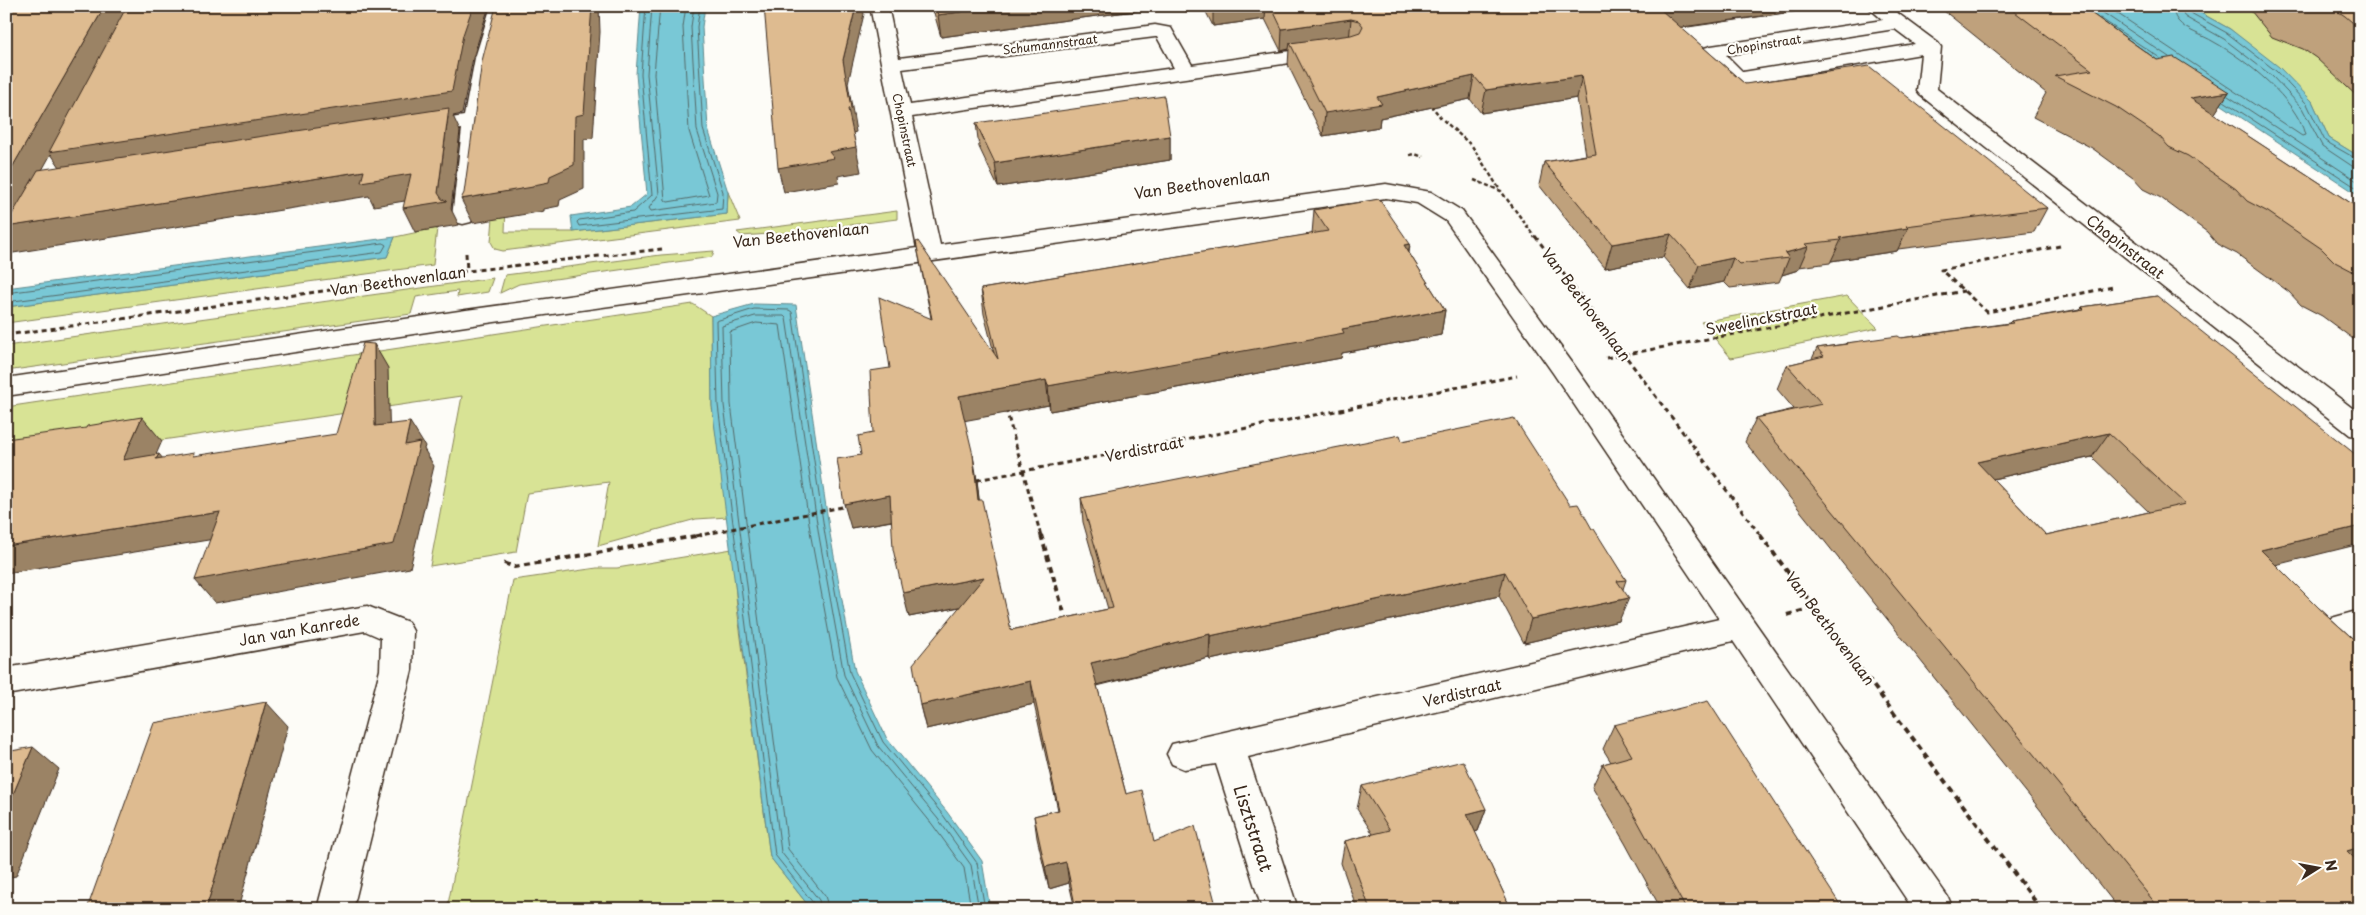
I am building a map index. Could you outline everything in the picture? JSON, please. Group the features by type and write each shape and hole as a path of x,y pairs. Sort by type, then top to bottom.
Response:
{"street":[{"path":"463,217 473,121 489,37 500,6"},
{"name":"Chopinstraat","path":"879,6 930,253"},
{"path":"1876,6 1930,47"},
{"name":"Chopinstraat","path":"1900,23 1711,52 1739,79 1930,47 1927,91 2360,428"},
{"name":"Schumannstraat","path":"891,65 1155,31 1164,32 1186,72"},
{"path":"901,112 1339,50"},
{"path":"395,133 473,121"},
{"path":"6,387 456,319 1386,191 1423,197 1454,216 1562,367 1934,909"},
{"name":"Jan van Kanrede","path":"6,682 367,618 397,631 396,670 335,909"},
{"path":"2360,622 2339,628 2360,647"},
{"name":"Verdistraat","path":"1184,754 1228,746 1740,627"},
{"name":"Lisztstraat","path":"1228,746 1280,909"}],"path":[{"path":"1429,103 1441,118 1472,146 1501,191"},
{"path":"1405,156 1415,154 1424,158"},
{"name":"Van Beethovenlaan","path":"1466,176 1501,191 2041,909"},
{"path":"2112,236 1941,270 1987,312 2165,277"},
{"name":"Van Beethovenlaan","path":"6,335 467,271 666,249"},
{"name":"Sweelinckstraat","path":"1562,367 1964,291"},
{"name":"Verdistraat","path":"977,480 1562,367"},
{"path":"1006,407 1022,472 1064,613"},
{"path":"504,563 514,567 692,537 848,506"}],"green space":[{"path":"2188,6 2330,6 2360,21 2360,157 2329,138 2312,101 2230,29"},
{"path":"728,192 740,221 503,251 495,249 491,242 493,218 506,205 505,232 573,232 727,214"},
{"path":"897,211 897,219 795,232 742,236 737,232"},
{"path":"437,228 433,265 6,323 6,307 387,257 395,237"},
{"path":"714,251 712,257 519,284 500,293 505,275 661,255"},
{"path":"493,278 488,292 457,297 458,291 416,297 411,314 6,371 6,346"},
{"path":"1847,296 1878,328 1731,358 1701,322"},
{"path":"693,304 711,316 712,406 728,517 696,519 598,546 609,482 527,493 516,552 430,566 462,396 6,463 6,407"},
{"path":"732,549 737,607 770,857 811,909 447,909 513,580 597,568 617,568"}],"water":[{"path":"641,6 705,6 702,27 708,129 728,192 727,214 573,232 571,216 631,207 647,194 636,74"},
{"path":"2072,6 2188,6 2230,29 2279,67 2312,101 2329,138 2360,157 2360,196"},
{"path":"395,237 387,257 6,307 6,288"},
{"path":"754,304 796,305 830,534 855,671 887,739 947,812 982,861 990,909 811,909 770,857 712,406 711,316"}],"building":[{"path":"6,6 105,6 6,178"},
{"path":"127,6 473,6 463,35 452,91 49,152"},
{"path":"496,6 592,6 584,114 575,116 574,165 550,176 549,182 534,185 533,187 461,199 464,193 482,61"},
{"path":"764,6 856,6 843,60 851,108 848,109 856,147 829,152 834,158 778,168"},
{"path":"935,6 1003,6 938,15"},
{"path":"1271,6 1684,6 1661,10 1745,84 1869,66 2047,208 1906,226 1908,228 1839,238 1841,240 1805,244 1808,247 1785,253 1789,258 1739,264 1733,258 1699,265 1671,234 1612,244 1544,162 1596,154 1582,76 1486,90 1474,76 1377,97 1382,104 1325,113 1290,43 1351,35 1360,32 1363,26 1359,21 1351,19 1282,29"},
{"path":"2007,6 2081,6 2157,60 2174,57 2229,92 2190,98 2360,209 2360,275 2335,262 2322,249 2268,212 2247,201 2236,189 2188,156 2169,147 2159,136 2116,107 2055,76 2092,70"},
{"path":"2330,6 2360,6 2360,29 2345,16"},
{"path":"1164,96 1170,136 995,163 976,123"},
{"path":"449,108 438,193 442,199 447,201 403,208 411,174 361,182 364,171 6,227 38,170"},
{"path":"1379,199 1410,244 1404,245 1445,310 1342,329 1344,333 1048,386 1046,380 959,396 973,455 978,500 982,500 1011,630 1113,608 1081,498 1400,435 1402,441 1514,418 1570,505 1578,504 1592,529 1594,529 1626,580 1617,581 1629,598 1531,619 1505,572 1210,636 1210,634 1091,663 1126,794 1142,790 1154,842 1195,826 1217,909 1076,909 1066,862 1045,867 1034,816 1059,810 1031,681 920,705 913,664 984,577 903,593 893,549 890,495 844,504 837,459 861,455 858,436 873,433 870,371 890,368 879,297 932,319 916,242 918,241 998,359 981,289 1328,231 1314,210"},
{"path":"2157,296 2360,458 2360,526 2261,550 2319,608 2360,645 2360,847 2347,851 2360,864 2360,909 2160,909 1756,418 1822,404 1787,365 1824,356 1817,348 1898,336 1901,338 2013,323 2011,321 2084,309 2082,307","holes":["2109,433 2185,504 2046,535 1977,462"]},
{"path":"363,343 374,344 375,426 410,422 405,445 420,442 394,544 195,580 220,512 6,546 6,439 86,428 87,426 142,417 123,460 159,454 156,459 194,453 193,456 336,434"},
{"path":"1708,701 1843,909 1686,909 1637,820 1603,764 1632,756 1614,725"},
{"path":"266,702 206,909 87,909 154,723"},
{"path":"33,747 6,811 6,752"},
{"path":"1463,761 1486,809 1467,814 1511,909 1370,909 1345,841 1390,830 1362,786"}]}
